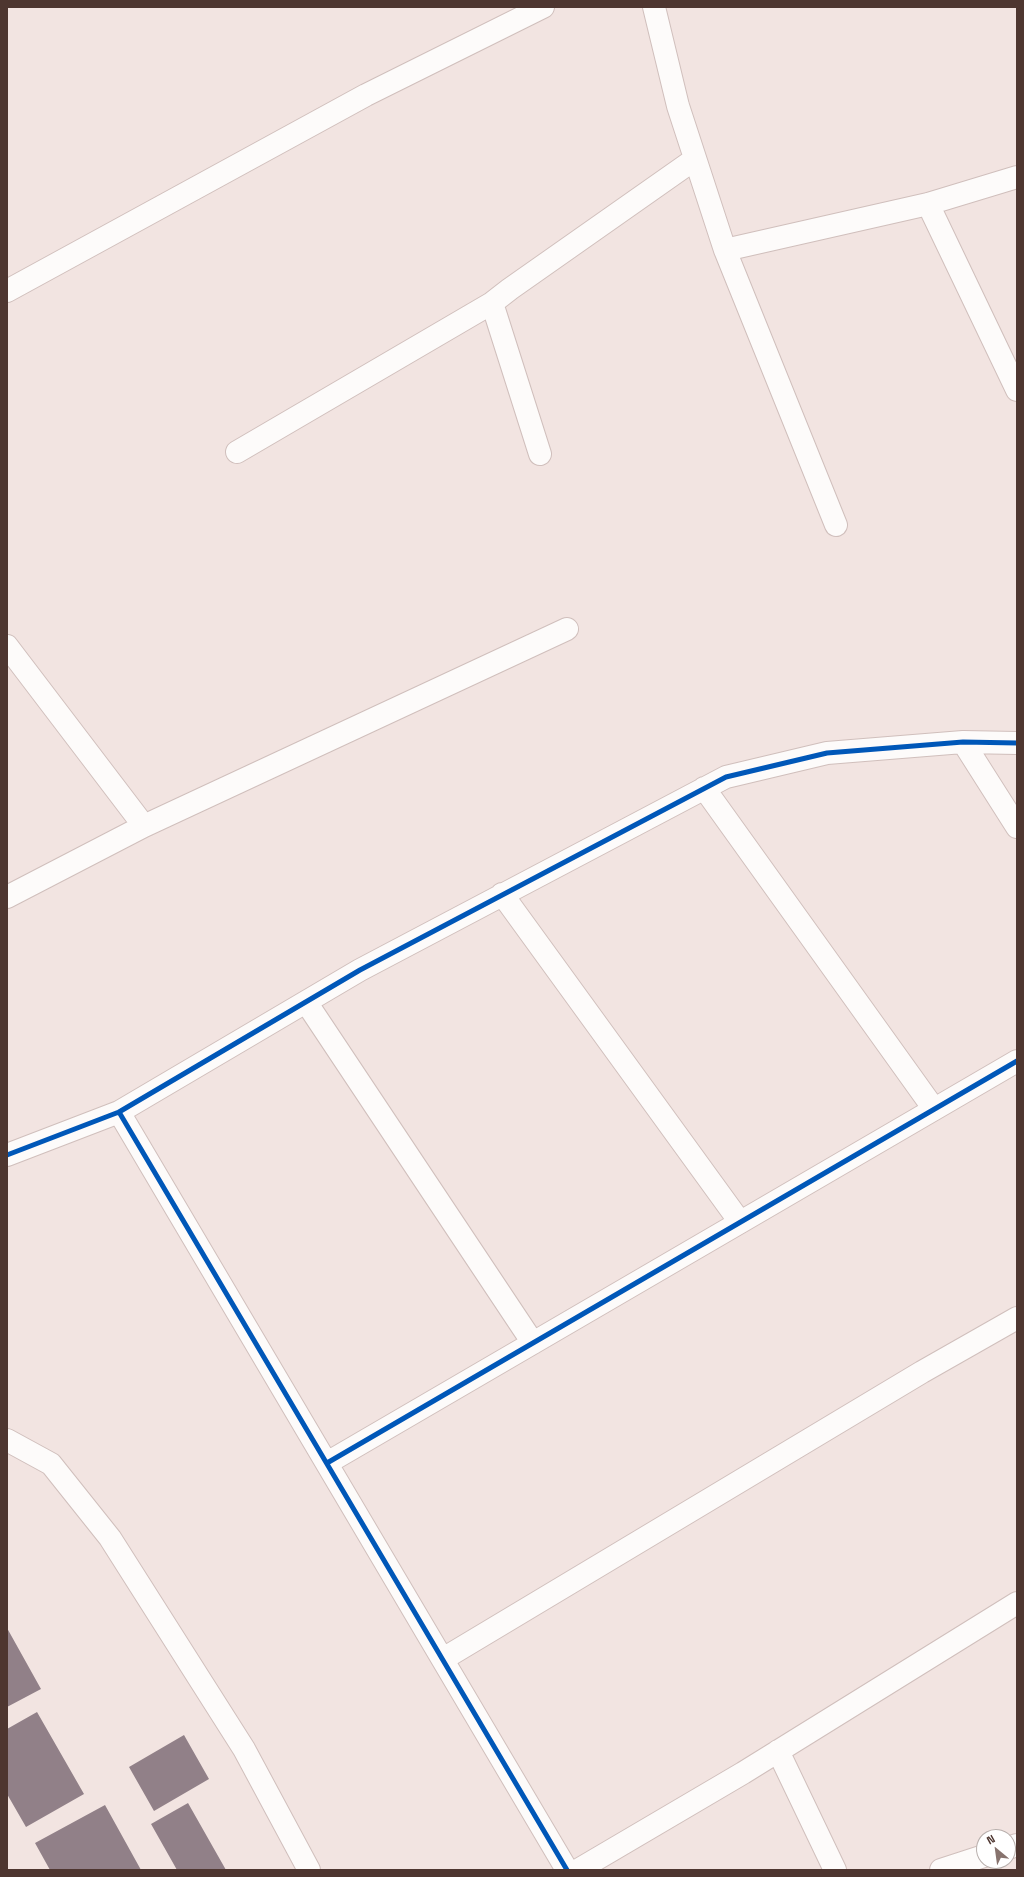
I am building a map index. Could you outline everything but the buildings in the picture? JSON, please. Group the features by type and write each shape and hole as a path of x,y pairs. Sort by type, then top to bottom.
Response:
{"street":[{"path":"8,289 366,95 543,7"},
{"path":"654,7 678,106 725,250 836,525"},
{"path":"238,452 492,304 510,289 695,159"},
{"path":"725,250 928,204 1017,177"},
{"path":"928,204 1017,390"},
{"path":"492,304 540,454"},
{"path":"7,897 144,826 566,630"},
{"path":"7,646 144,826"},
{"path":"963,742 1017,827"},
{"path":"7,1156 119,1112 360,970 726,777 827,753 963,742 1017,743"},
{"path":"704,788 934,1109"},
{"path":"502,894 740,1222"},
{"path":"306,1002 533,1344"},
{"path":"327,1464 1017,1060"},
{"path":"119,1112 567,1870"},
{"path":"443,1659 922,1372 1017,1318"},
{"path":"7,1440 51,1464 110,1538 244,1749 309,1870"},
{"path":"578,1870 778,1751 1017,1603"},
{"path":"778,1751 835,1870"},
{"path":"941,1870 976,1859"}],"cycle path":[{"path":"7,1155 119,1112 360,970 726,777 827,753 963,742 1017,743"},
{"path":"327,1463 1017,1061"},
{"path":"119,1112 567,1870"}]}
